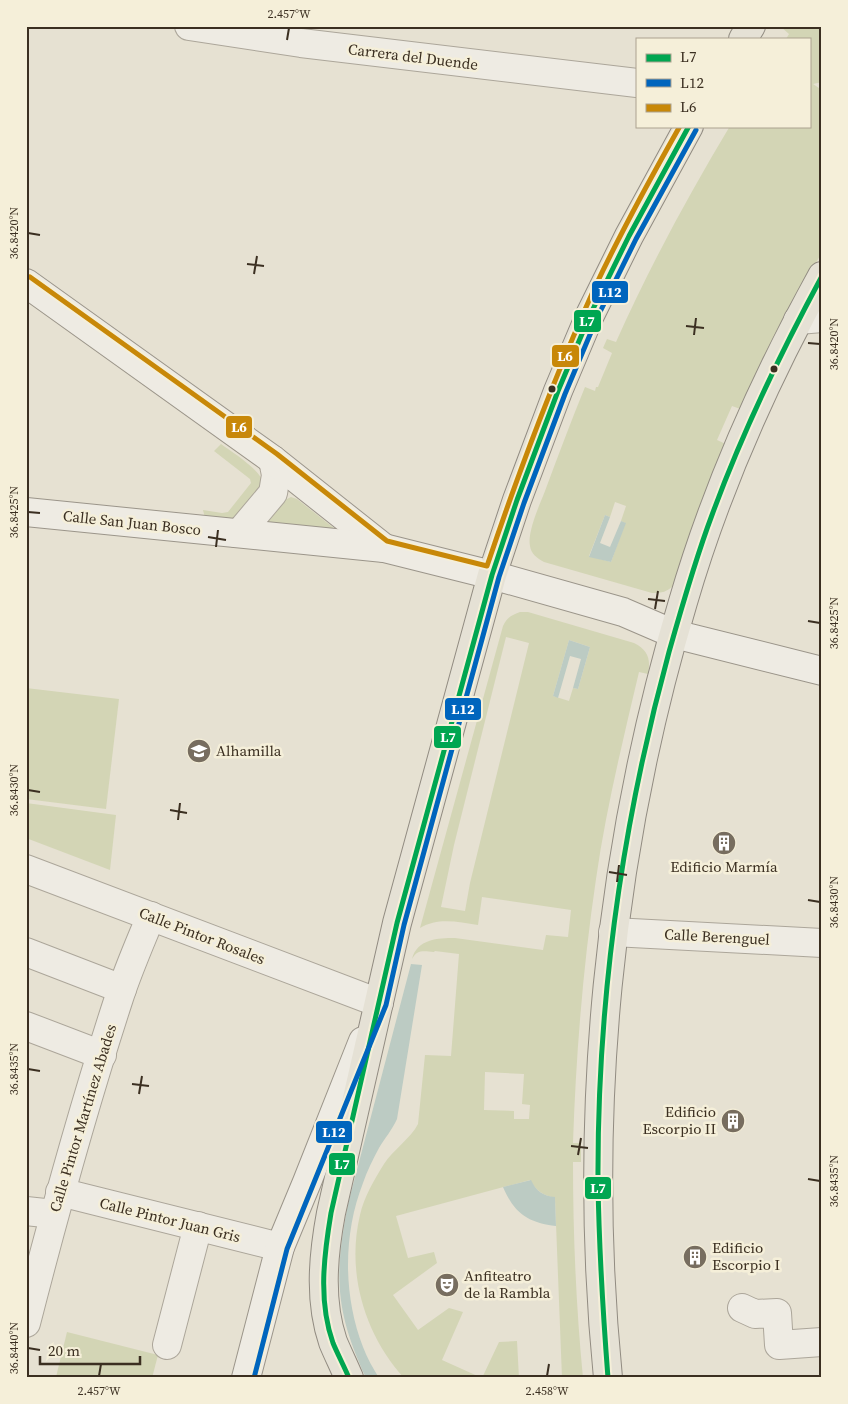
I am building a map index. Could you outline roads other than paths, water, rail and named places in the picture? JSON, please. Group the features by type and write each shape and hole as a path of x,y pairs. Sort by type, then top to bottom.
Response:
{"main road":[{"path":"744,38 751,26"},
{"path":"348,1378 333,1342 328,1323 324,1286 325,1253 331,1213 399,914 492,575 528,469 590,315 629,236 687,128"},
{"path":"608,1378 599,1258 597,1148 600,1069 613,932 632,812 658,694 697,558 727,477 761,398 810,319 822,276"}],"street":[{"name":"Carrera del Duende","path":"189,26 308,35 636,83"},
{"path":"26,283 273,460 384,548"},
{"path":"236,533 242,530 273,493 276,475 273,460"},
{"name":"Calle San Juan Bosco","path":"26,512 384,548 492,575 624,612 674,634 822,671"},
{"name":"Calle Pintor Rosales","path":"26,869 379,1002"},
{"name":"Calle Pintor Martínez Abades","path":"26,1323 57,1203 122,989 151,916"},
{"name":"Calle Berenguel","path":"613,932 822,943"},
{"path":"26,952 122,989"},
{"path":"246,1378 280,1247 379,1002"},
{"path":"26,1026 102,1055"},
{"name":"Calle Pintor Juan Gris","path":"26,1211 57,1203 198,1226 280,1247"},
{"path":"167,1345 198,1226"},
{"path":"742,1308 755,1314 777,1313 780,1345 822,1342"}],"place":[{"name":"Alhamilla","path":"199,751"},
{"name":"Edificio Marmía","path":"724,843"},
{"name":"Edificio Escorpio II","path":"733,1121"},
{"name":"Edificio Escorpio I","path":"695,1257"},
{"name":"Anfiteatro de la Rambla","path":"447,1285"}]}
